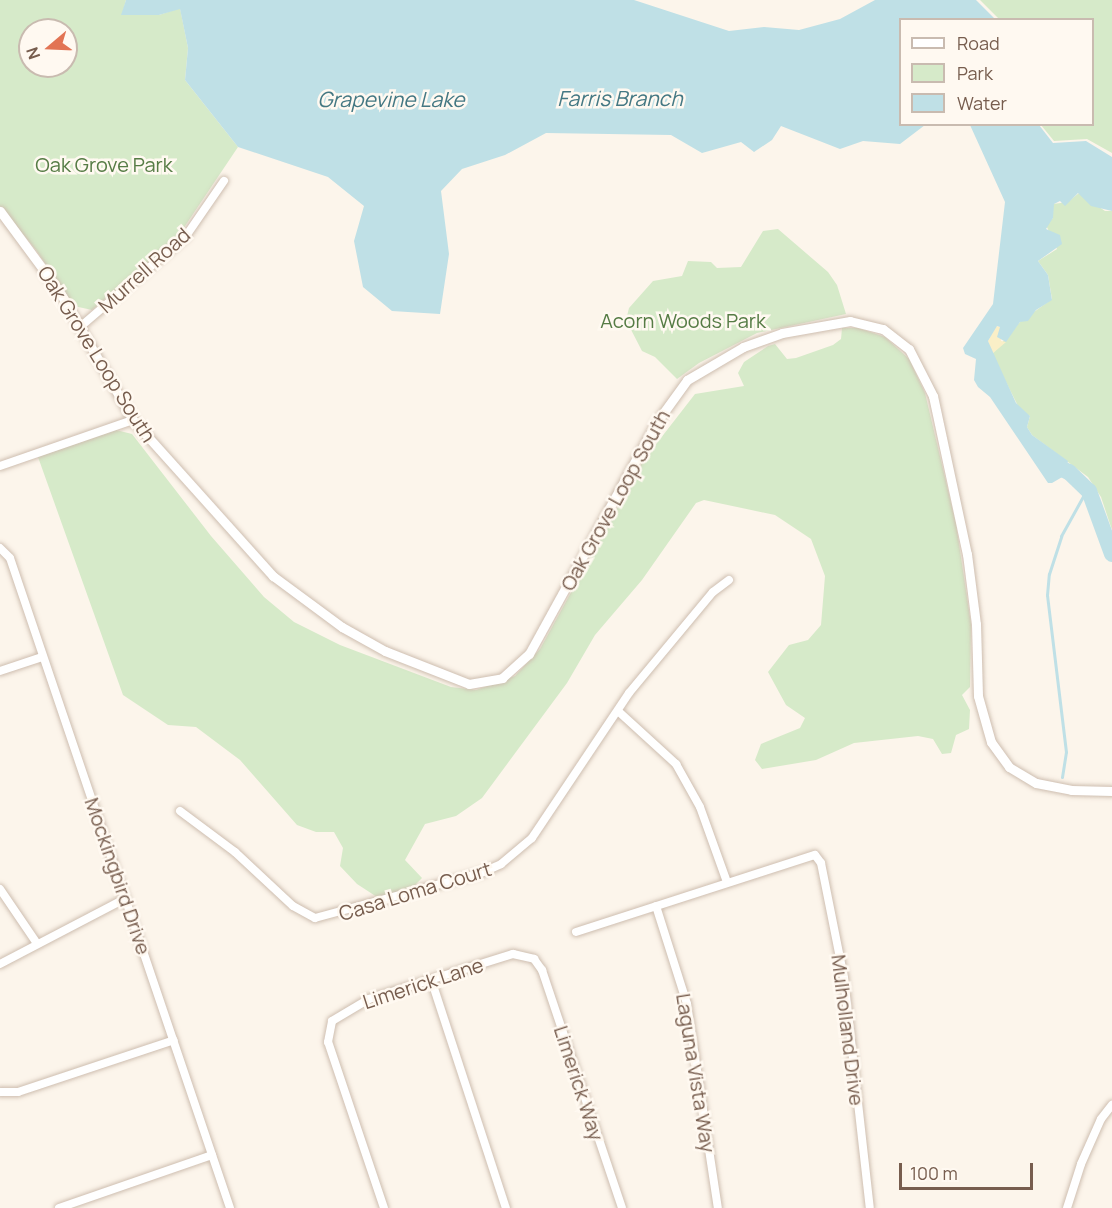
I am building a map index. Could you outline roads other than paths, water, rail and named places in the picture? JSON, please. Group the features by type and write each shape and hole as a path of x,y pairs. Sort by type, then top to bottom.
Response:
{"street":[{"name":"Murrell Road","path":"80,327 186,236 224,181"},
{"name":"Oak Grove Loop South","path":"0,211 37,258 80,327 133,420 273,576 291,591 385,651 458,683 482,684 510,673 529,654 656,423 687,380 743,347 782,333 850,321 883,329 909,349 933,396 967,554 976,624 978,696 991,742 1009,767 1036,783 1071,790 1112,791"},
{"path":"0,466 133,420"},
{"name":"Mockingbird Drive","path":"0,548 10,558 230,1208"},
{"name":"Casa Loma Court","path":"180,811 235,852 293,906 307,915 328,917 432,889 501,864 520,850 545,821 618,711 668,644 713,592 729,580"},
{"path":"0,671 42,657"},
{"path":"576,932 727,882 700,807 676,764 618,711"},
{"name":"Mulholland Drive","path":"727,882 815,855 821,863 844,978 870,1208"},
{"path":"0,889 36,942"},
{"path":"0,964 36,942 126,898"},
{"name":"Laguna Vista Way","path":"656,906 687,1004 718,1208"},
{"name":"Limerick Lane","path":"384,1208 328,1042 330,1027 350,1007 513,954 534,959"},
{"name":"Limerick Way","path":"534,959 542,970 622,1208"},
{"path":"432,982 506,1208"},
{"path":"0,1092 18,1092 174,1040"},
{"path":"1067,1208 1081,1164 1101,1119 1112,1105"},
{"path":"59,1208 212,1155"}],"water":[{"name":"Grapevine Lake","path":"126,0 634,0 729,31 764,27 799,30 840,19 875,0 976,0 994,18 899,18 899,126 924,126 900,144 863,141 840,149 781,126 772,140 754,152 741,142 702,153 671,135 546,133 505,155 462,169 441,191 449,254 440,314 392,311 363,287 354,241 364,206 328,177 238,147 185,80 188,48 180,9 159,15 121,15"},
{"path":"970,126 1040,126 1053,143 1086,141 1112,157 1112,211 1091,206 1078,193 1065,206 1060,201 1054,204 1053,218 1046,229 1060,235 1062,244 1038,261 1048,275 1052,300 1036,310 1028,321 1020,322 1006,342 997,337 1000,327 997,326 988,341 1016,403 1030,416 1027,427 1032,435 1068,461 1064,476 1052,483 1048,483 990,397 978,387 974,380 976,359 965,354 963,348 993,304 1005,202"}],"waterway":[{"name":"Farris Branch","path":"1046,461 1069,472 1089,491 1112,554"},
{"path":"1062,777 1066,752 1047,595 1049,574 1061,536 1087,489"}],"park label":[{"name":"Oak Grove Park","path":"104,164"},
{"name":"Acorn Woods Park","path":"683,320"}]}
